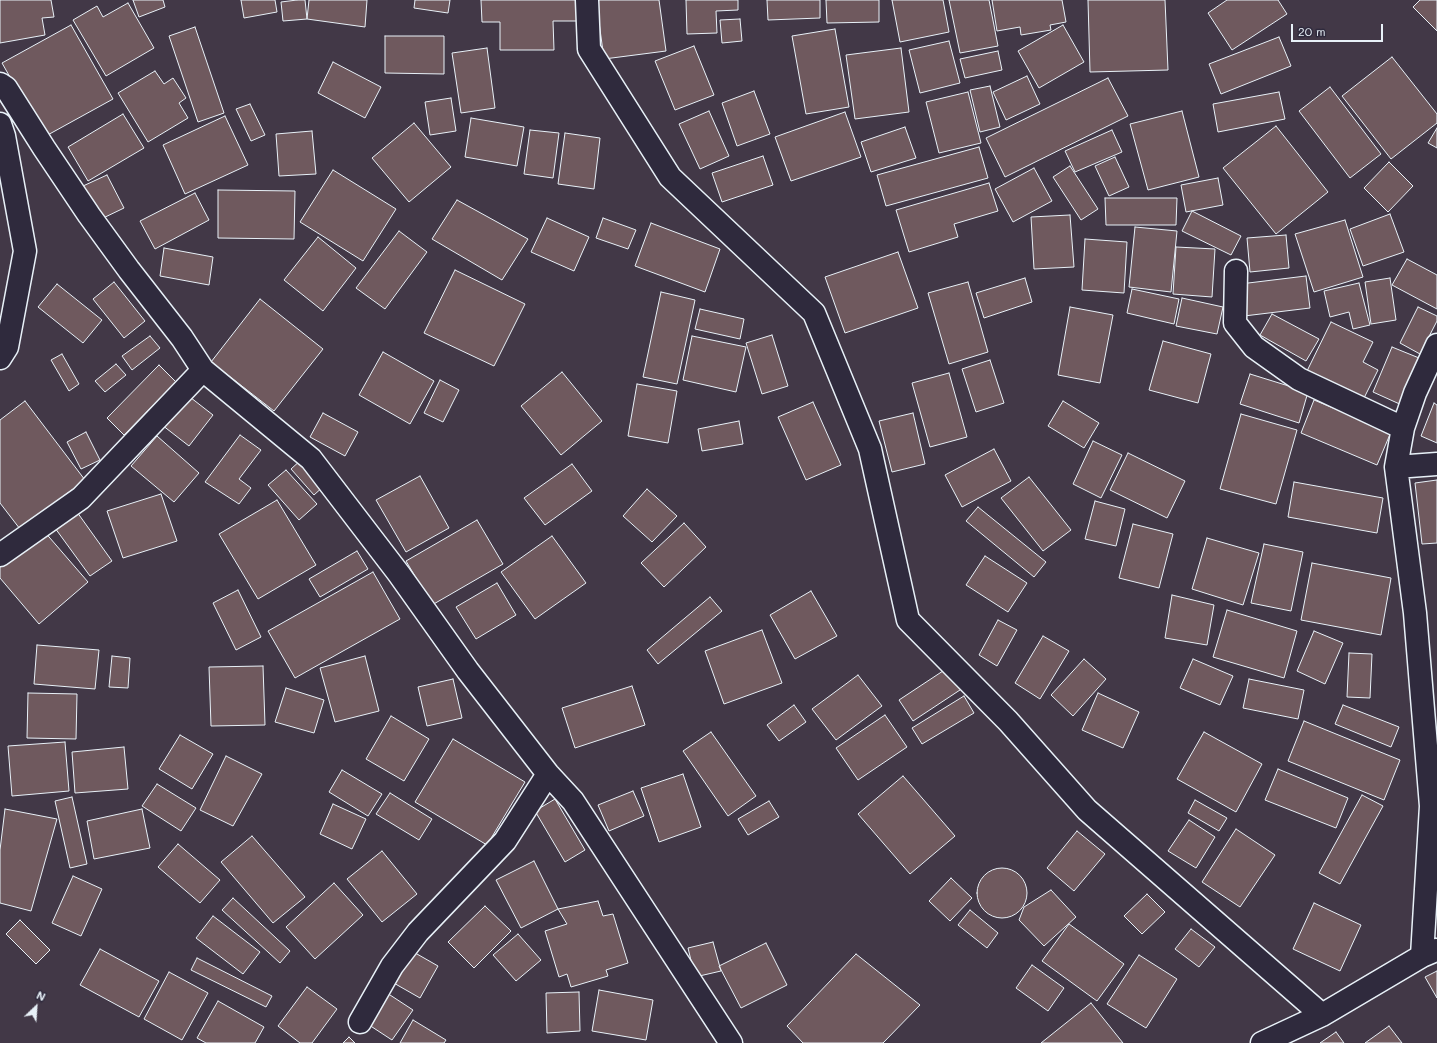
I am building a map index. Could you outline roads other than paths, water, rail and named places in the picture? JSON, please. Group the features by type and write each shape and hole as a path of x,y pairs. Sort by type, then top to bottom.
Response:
{"street":[{"path":"587,0 589,49 670,177 814,313 870,449 908,620 1008,721 1087,810 1322,1016"},
{"path":"0,84 6,88 89,215 129,270 182,338 203,370 311,459 399,574 468,671 548,774 573,801 731,1043"},
{"path":"0,124 4,136 25,251 7,347 0,358"},
{"path":"1236,272 1235,323 1254,348 1299,379 1403,428"},
{"path":"1262,1043 1322,1016 1430,953 1431,806 1416,613 1396,467 1403,428 1415,393 1437,345"},
{"path":"0,555 81,498 203,370"},
{"path":"1396,467 1437,464"},
{"path":"360,1022 392,966 418,932 505,841 548,774"}]}
